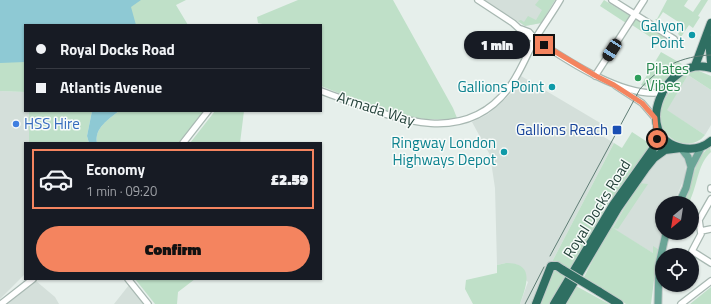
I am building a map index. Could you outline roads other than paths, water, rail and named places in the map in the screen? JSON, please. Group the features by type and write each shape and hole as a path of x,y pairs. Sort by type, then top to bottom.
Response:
{"highway":[{"path":"711,25 708,45 711,62"},
{"path":"695,66 711,25"},
{"path":"681,148 666,140 657,127 655,118 658,102 681,71 695,66 711,68"},
{"name":"Royal Docks Road","path":"554,304 613,205 655,146 658,136 657,127"},
{"path":"702,146 711,141"},
{"name":"Royal Docks Road","path":"560,304 618,208 654,158 665,150 681,148 694,149 702,146"},
{"path":"536,304 547,280 549,270 553,266 563,270 618,304"}],"main road":[{"path":"682,196 686,188 691,167 702,146"},
{"path":"681,148 688,157 691,167"},
{"path":"658,304 659,264 664,240"}],"street":[{"path":"478,0 521,29 522,33 531,39 535,39 642,103 655,118"},
{"name":"Armada Way","path":"322,91 419,124 452,123 480,113 500,98 513,82 535,39 560,0"},
{"path":"612,0 674,39"},
{"path":"596,76 644,0"},
{"path":"614,85 648,93 664,92"},
{"path":"184,142 207,112"},
{"path":"694,248 700,238 701,231 699,220 711,199"},
{"path":"701,231 711,229"},
{"path":"699,257 711,264"},
{"path":"1,304 31,280"},
{"path":"129,280 148,304"},
{"path":"681,304 711,281"}],"water":[{"path":"0,0 141,0 131,7 136,24 24,24 24,62 0,63"},
{"path":"92,112 118,112 100,128 97,142 89,142 87,136"}],"tram line":[{"path":"550,256 640,89 647,81 672,64 681,60 711,55"},
{"path":"525,304 544,267"}],"place":[{"name":"Galyon Point","path":"692,35"},
{"name":"Pilates Vibes","path":"638,78"},
{"name":"Gallions Point","path":"552,87"},
{"name":"HSS Hire","path":"16,124"},
{"name":"Gallions Reach","path":"617,130"},
{"name":"Ringway London Highways Depot","path":"504,152"}]}
